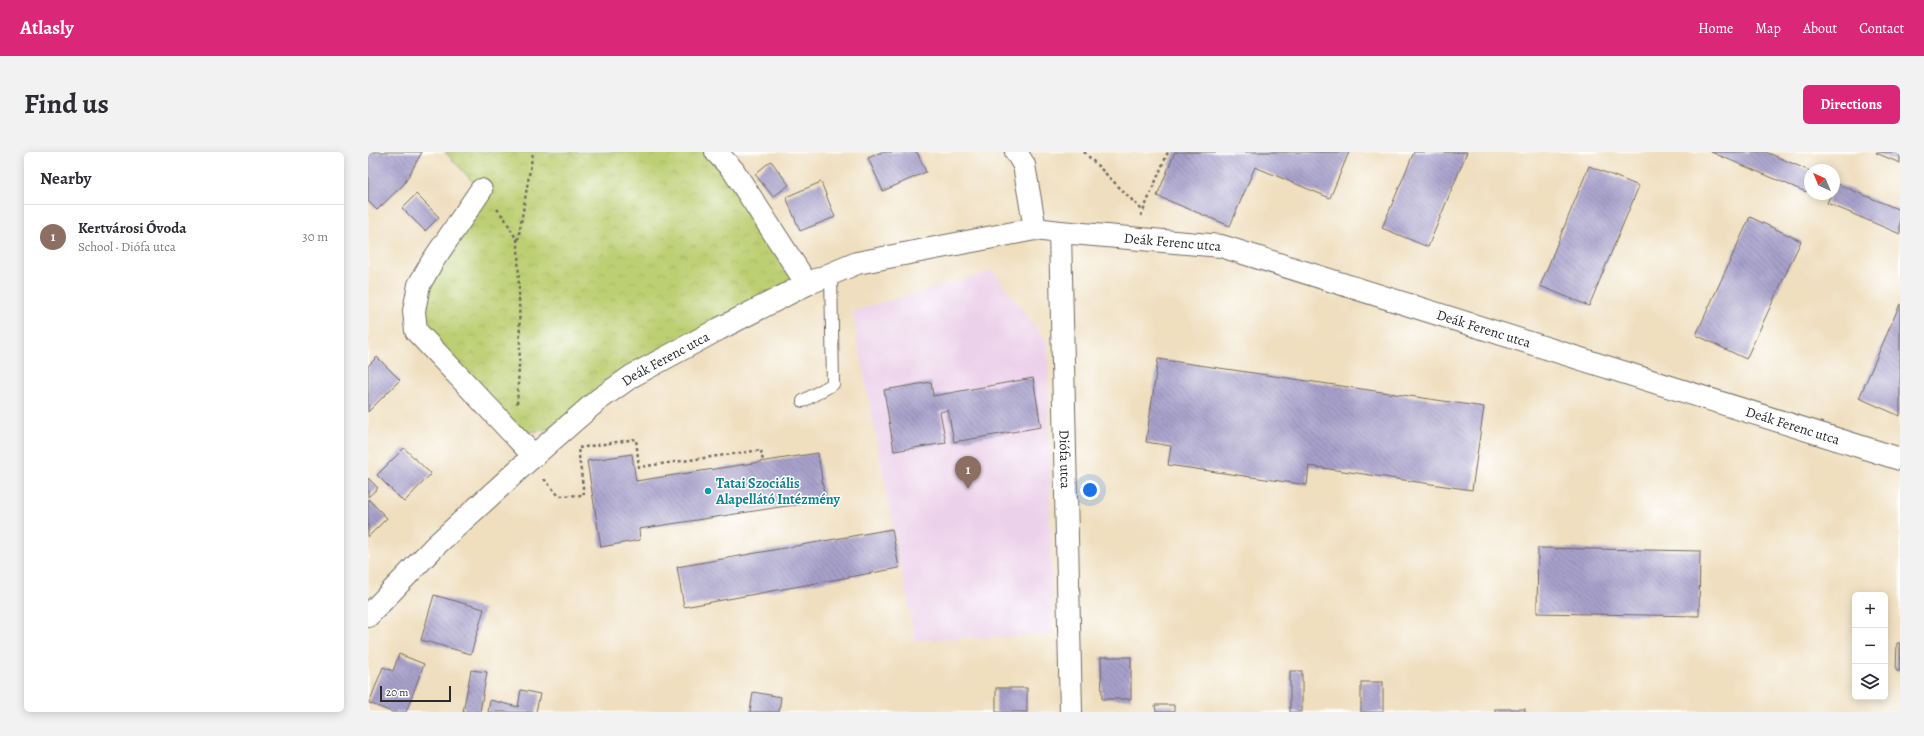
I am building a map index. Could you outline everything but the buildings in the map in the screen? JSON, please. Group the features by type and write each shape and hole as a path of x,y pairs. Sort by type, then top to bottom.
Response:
{"street":[{"path":"716,152 733,170 807,284"},
{"path":"1016,152 1024,165 1035,229 1060,232"},
{"path":"481,190 432,262 419,285 414,311 416,331 515,436 531,458"},
{"name":"Deák Ferenc utca","path":"370,607 531,458 598,400 632,376 718,329 807,284 857,263 1035,229"},
{"name":"Deák Ferenc utca","path":"1060,232 1221,246 1900,459"},
{"name":"Diófa utca","path":"1060,232 1071,712"}],"lane":[{"path":"803,402 833,384 831,274"}],"path":[{"path":"515,436 520,347 518,242 533,152"},
{"path":"1084,152 1143,211"},
{"path":"1130,238 1168,152"},
{"path":"481,190 506,219 518,242"},
{"path":"531,458 559,496 584,495 578,448 636,439 639,467 761,450 762,462"}],"shaded area":[{"path":"993,271 1048,344 1052,635 915,640 852,311"}],"green space":[{"path":"445,152 716,152 807,284 569,425 515,435 416,331 419,285 481,190"}],"place":[{"name":"Kertvárosi Óvoda","path":"968,489"},
{"name":"Tatai Szociális Alapellátó Intézmény","path":"708,491"}]}
